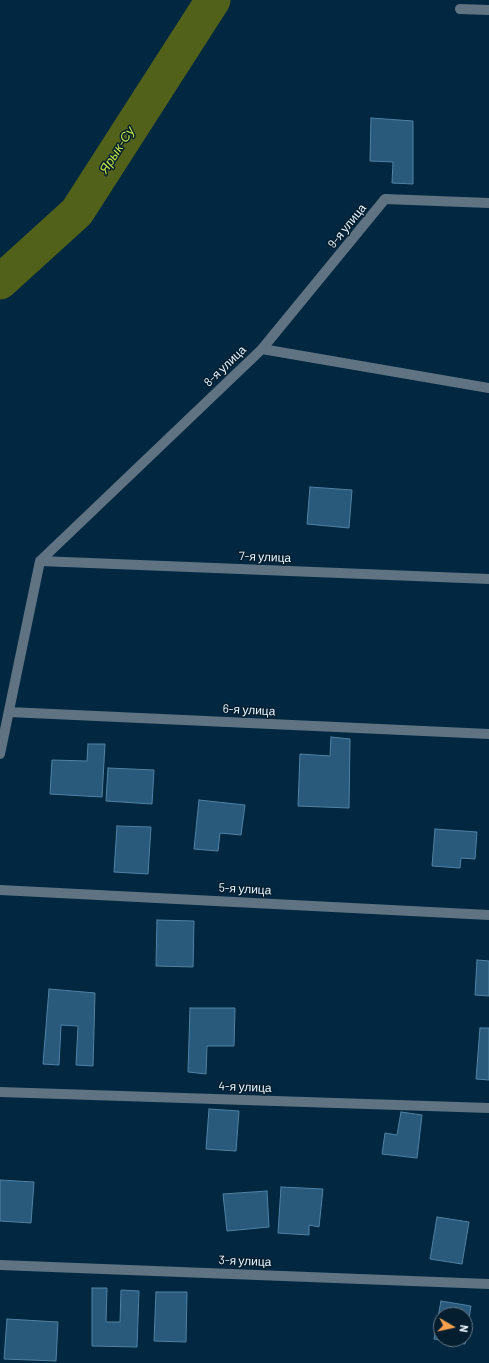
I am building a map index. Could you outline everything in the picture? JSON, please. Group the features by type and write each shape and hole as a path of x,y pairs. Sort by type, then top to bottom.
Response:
{"street":[{"path":"460,9 489,10"},
{"name":"9-я улица","path":"262,349 385,199 489,203"},
{"name":"8-я улица","path":"40,561 262,349 489,388"},
{"path":"0,754 40,561"},
{"name":"7-я улица","path":"40,561 489,579"},
{"name":"6-я улица","path":"8,712 489,734"},
{"name":"5-я улица","path":"0,890 489,915"},
{"name":"4-я улица","path":"0,1092 489,1108"},
{"name":"3-я улица","path":"0,1265 489,1284"}],"building":[{"path":"371,118 413,121 413,184 392,183 393,162 370,161"},
{"path":"310,487 352,490 349,528 307,524"},
{"path":"331,737 350,739 349,808 298,806 300,754 330,756"},
{"path":"88,744 105,744 102,797 50,794 52,760 87,761"},
{"path":"108,768 154,770 152,804 106,801"},
{"path":"199,800 245,805 241,835 220,833 218,851 194,849"},
{"path":"117,826 151,827 148,874 114,872"},
{"path":"435,829 477,832 475,859 461,858 460,868 432,866"},
{"path":"157,920 194,921 193,967 156,966"},
{"path":"477,960 489,961 489,996 475,995"},
{"path":"49,989 95,993 93,1066 76,1065 78,1026 61,1025 59,1065 43,1064"},
{"path":"190,1008 235,1008 234,1046 207,1046 206,1074 188,1072"},
{"path":"480,1028 489,1028 489,1080 476,1079"},
{"path":"209,1109 239,1111 236,1151 206,1149"},
{"path":"401,1112 422,1115 417,1158 382,1154 385,1133 397,1135"},
{"path":"0,1180 34,1182 31,1223 0,1221"},
{"path":"281,1187 323,1189 319,1227 309,1225 309,1235 278,1233"},
{"path":"267,1191 269,1227 227,1231 223,1194"},
{"path":"437,1217 469,1222 462,1264 430,1259"},
{"path":"92,1288 107,1288 106,1322 120,1322 121,1290 139,1291 137,1347 92,1346"},
{"path":"156,1292 187,1292 186,1342 154,1341"},
{"path":"441,1301 471,1307 440,1307"},
{"path":"7,1319 58,1322 56,1361 4,1359"}],"waterway":[{"name":"Ярык-Су","path":"0,282 77,212 213,0"}]}
